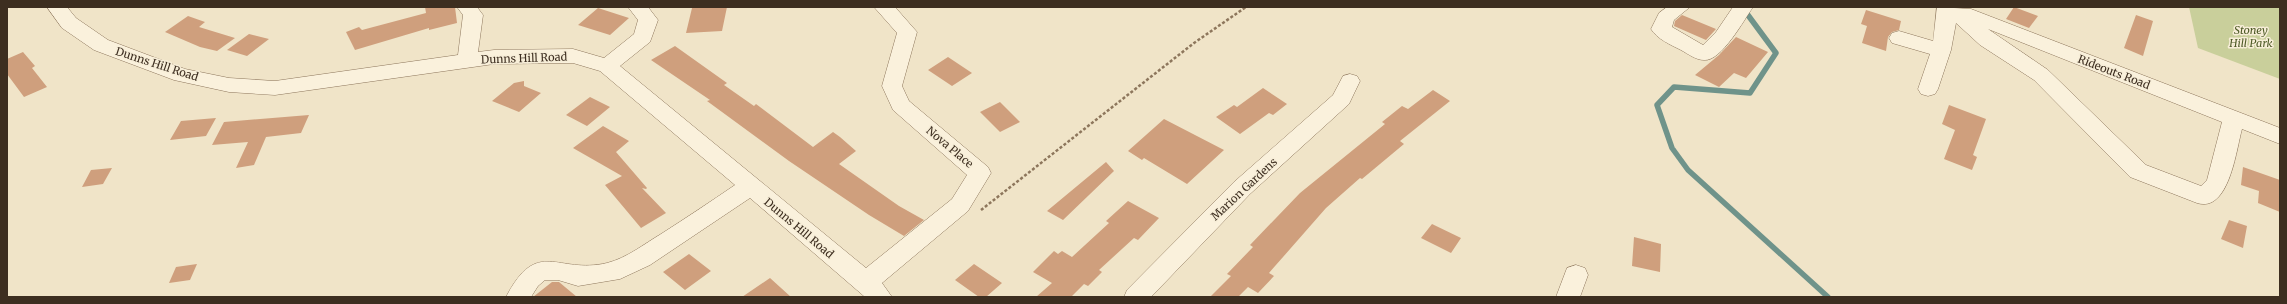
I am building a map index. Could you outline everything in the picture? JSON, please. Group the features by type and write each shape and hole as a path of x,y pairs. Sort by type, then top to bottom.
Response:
{"street":[{"name":"Dunns Hill Road","path":"57,7 69,23 101,45 181,75 229,86 275,88 494,58 573,56 607,66 635,87 653,105 873,290"},
{"path":"467,7 473,15 467,61"},
{"path":"607,66 643,37 648,20 638,7"},
{"name":"Nova Place","path":"873,290 960,205 980,173 900,105 892,86 907,32 884,7"},
{"path":"1680,7 1666,16 1661,29 1681,42 1705,54 1723,37 1743,7"},
{"path":"1928,89 1946,31 1950,8"},
{"path":"1950,8 1987,40 2041,75 2138,171 2205,197 2217,183 2234,118"},
{"name":"Rideouts Road","path":"1950,8 2280,136"},
{"path":"1899,38 1940,50"},
{"name":"Marion Gardens","path":"1136,297 1242,188 1342,99 1350,81"},
{"path":"518,297 529,279 540,272 558,271 578,276 611,272 636,261 750,187"}],"path":[{"path":"975,215 1194,43 1246,7"}],"green space":[{"name":"Stoney Hill Park","path":"2189,7 2280,7 2280,79 2198,48"}],"building":[{"path":"425,7 455,7 457,23 429,30 429,28 355,50 346,32 359,27 362,30 426,13"},
{"path":"727,7 722,31 686,33 692,8"},
{"path":"2014,7 2038,16 2029,28 2006,19"},
{"path":"598,8 629,18 610,35 578,25"},
{"path":"1866,10 1901,21 1899,30 1892,32 1888,37 1886,51 1862,43 1867,26 1861,24"},
{"path":"1682,15 1716,29 1706,40 1674,26 1675,21"},
{"path":"2136,15 2153,21 2143,56 2124,48"},
{"path":"188,16 205,22 199,27 235,38 217,51 200,47 165,32"},
{"path":"249,34 269,39 247,56 227,50"},
{"path":"1736,37 1768,52 1746,78 1734,73 1719,87 1695,75 1719,55"},
{"path":"675,46 727,83 724,85 754,106 756,104 813,147 833,132 856,151 839,164 899,206 924,220 904,236 869,215 789,161 707,101 710,100 651,60"},
{"path":"23,52 35,66 32,68 47,87 24,97 7,74 7,59"},
{"path":"948,57 972,73 952,86 928,70"},
{"path":"524,81 524,86 541,93 519,112 492,101 514,83"},
{"path":"1263,88 1287,104 1273,115 1269,113 1240,134 1216,117 1234,105 1237,107"},
{"path":"1433,90 1450,101 1400,141 1404,144 1362,179 1360,178 1326,208 1269,273 1274,276 1258,293 1248,287 1238,297 1210,297 1231,276 1227,274 1253,247 1250,245 1300,193 1385,124 1382,122 1402,106 1408,109"},
{"path":"590,97 610,107 587,126 566,115"},
{"path":"1000,102 1020,122 1000,132 980,112"},
{"path":"1949,105 1986,119 1973,155 1977,157 1972,170 1944,159 1955,130 1942,124"},
{"path":"309,115 301,133 266,137 254,165 236,168 248,142 212,145 224,122"},
{"path":"216,118 206,136 170,140 181,121"},
{"path":"1164,119 1224,150 1187,184 1144,158 1142,160 1128,151"},
{"path":"603,126 629,141 616,152 647,188 642,188 666,213 641,228 605,185 622,176 573,148"},
{"path":"1106,162 1114,171 1063,220 1047,211"},
{"path":"2243,167 2280,180 2280,212 2258,203 2259,191 2241,185"},
{"path":"112,168 103,184 82,187 91,170"},
{"path":"1128,201 1159,218 1138,240 1134,238 1099,270 1102,272 1088,286 1084,284 1071,297 1036,297 1052,283 1033,272 1054,251 1058,254 1062,251 1072,257 1109,223 1106,221"},
{"path":"2229,220 2247,226 2243,248 2221,239"},
{"path":"1432,224 1461,238 1451,253 1421,238"},
{"path":"1634,237 1661,244 1660,272 1632,266"},
{"path":"689,254 711,271 685,290 663,272"},
{"path":"197,264 190,280 169,283 176,267"},
{"path":"974,264 1002,283 986,297 979,297 955,280"},
{"path":"770,278 791,297 742,297"},
{"path":"552,282 559,282 577,297 533,297"}],"waterway":[{"path":"1742,7 1776,53 1750,93 1674,87 1657,105 1672,148 1688,170 1828,297"}]}
